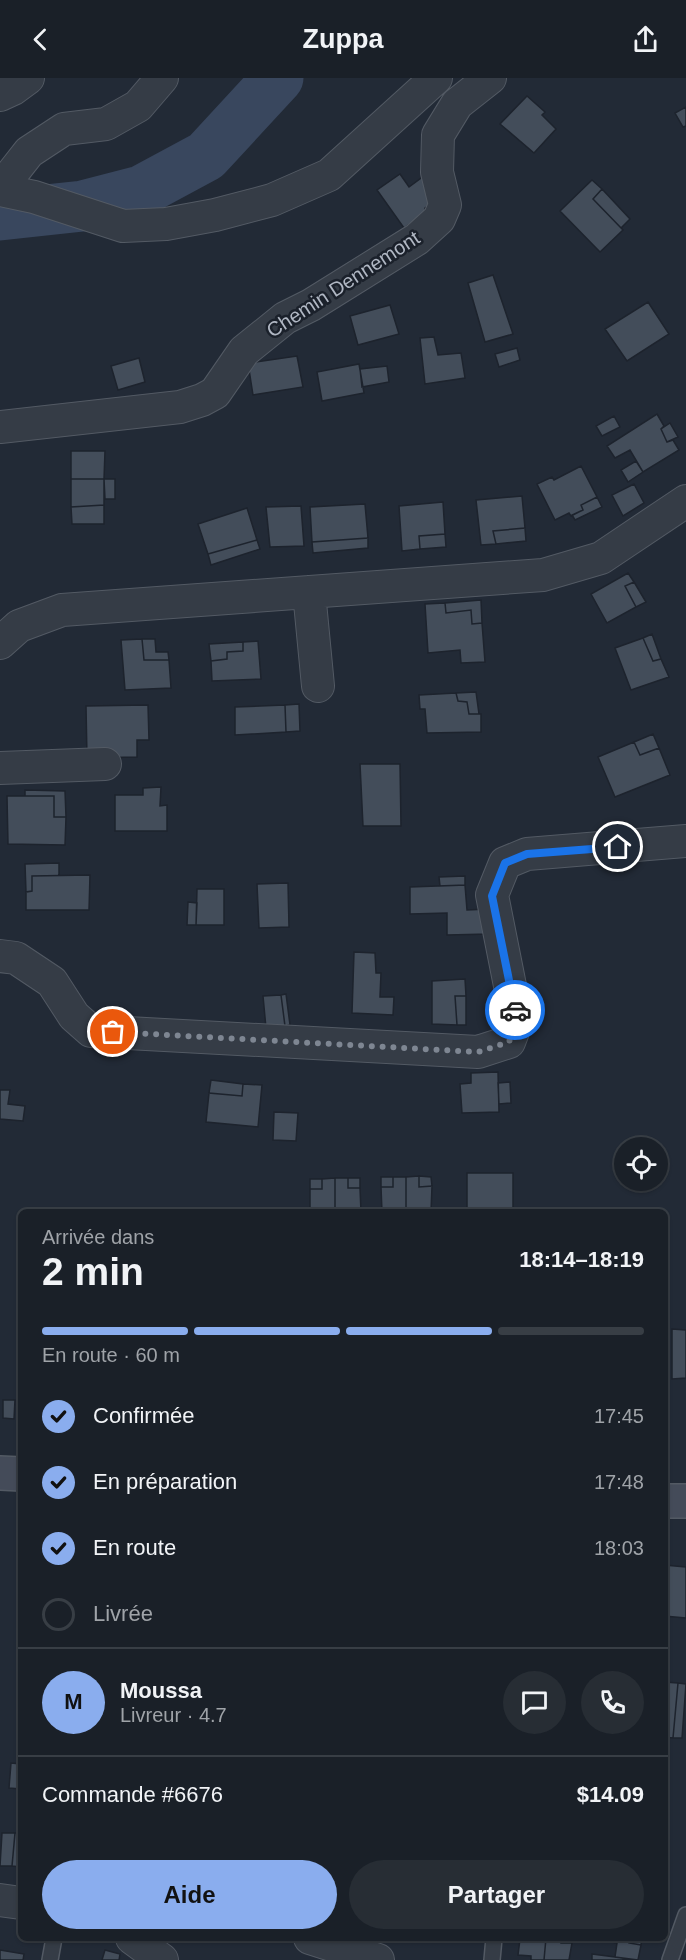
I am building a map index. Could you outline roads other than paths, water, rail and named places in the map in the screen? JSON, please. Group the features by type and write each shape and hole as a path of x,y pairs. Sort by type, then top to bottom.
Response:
{"main road":[{"path":"0,1473 18,1474"},
{"path":"668,1502 686,1501"}],"street":[{"path":"0,95 28,78"},
{"path":"162,78 138,106 130,111 106,124 64,129 29,152 0,190 34,197 123,226 166,224 215,215 272,200 329,175 436,78"},
{"name":"Chemin Dennemont","path":"0,427 180,407 215,393 244,351 264,333 417,239 439,219 445,205 437,172 438,135 457,104 490,78"},
{"path":"0,643 19,626 63,610 543,575 601,558 686,501"},
{"path":"309,592 318,686"},
{"path":"0,768 105,764"},
{"path":"0,956 16,958 52,982 74,1016 91,1031 478,1052 509,1042 517,1021 492,896 505,863 527,854 686,841"},
{"path":"0,1900 18,1902"},
{"path":"136,1941 162,1960"},
{"path":"319,1941 378,1960"}],"lane":[{"path":"670,1960 686,1915"},
{"path":"50,1960 53,1941"},
{"path":"492,1960 494,1941"}],"waterway":[{"path":"0,215 83,206 141,191 206,156 278,78"}]}
